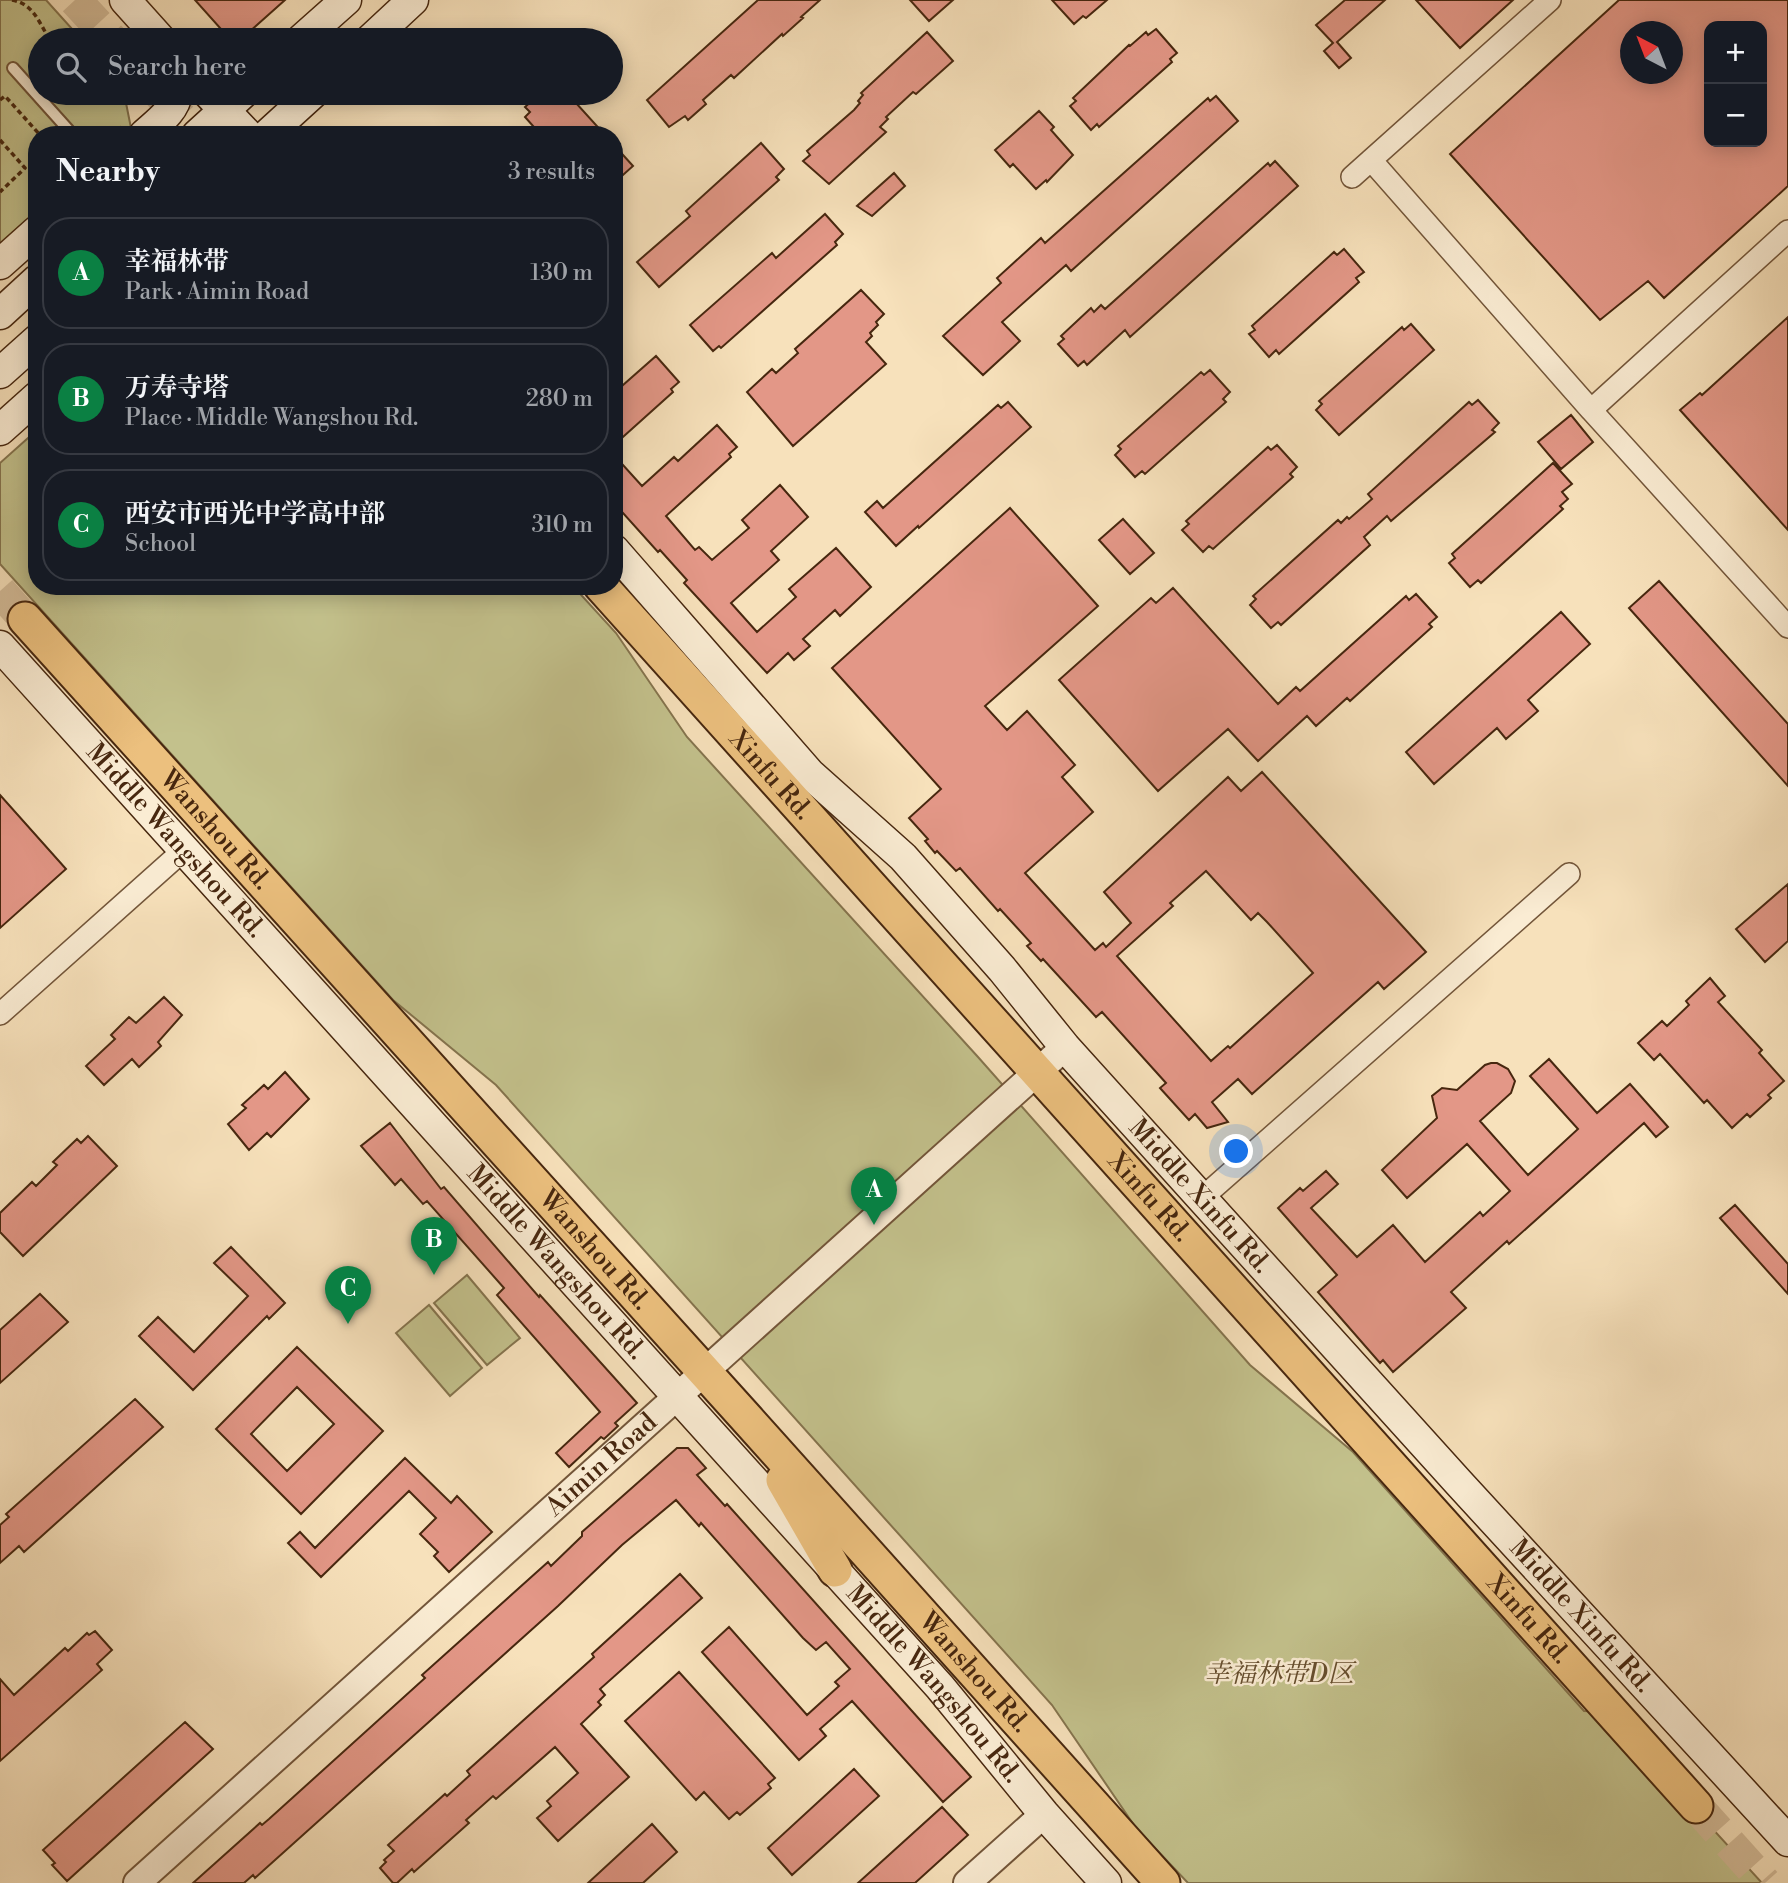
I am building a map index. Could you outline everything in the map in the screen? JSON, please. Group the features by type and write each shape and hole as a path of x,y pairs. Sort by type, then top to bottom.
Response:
{"main road":[{"path":"125,0 149,28"},
{"path":"314,28 346,0"},
{"path":"383,28 413,0"},
{"path":"154,126 168,114 173,105"},
{"path":"204,126 220,105"},
{"path":"229,105 242,126"},
{"path":"277,126 300,105"},
{"path":"0,264 28,239"},
{"path":"0,314 28,288"},
{"path":"0,373 28,348"},
{"path":"0,430 28,405"},
{"name":"Middle Xinfu Rd.","path":"623,561 810,774 903,857 1002,969 1065,1047 1459,1483 1788,1841"},
{"name":"Xinfu Rd.","path":"609,595 1696,1806"},
{"name":"Wanshou Rd.","path":"25,619 1163,1883"},
{"name":"Middle Wangshou Rd.","path":"0,646 940,1687 1044,1814 1107,1883"},
{"path":"748,1420 835,1570"}],"street":[{"path":"1352,177 1550,0"},
{"path":"1371,160 1591,410 1788,627"},
{"path":"1591,410 1788,231"},
{"path":"0,1014 185,849"},
{"path":"1202,1198 1570,874"},
{"name":"Aimin Road","path":"137,1883 1065,1047"},
{"path":"967,1883 1044,1814"}],"lane":[{"path":"13,68 28,85"},
{"path":"46,105 65,126"}],"path":[{"path":"12,0 30,7 43,28"},
{"path":"0,100 5,96 32,126"},
{"path":"0,140 25,168 0,192"},
{"path":"0,152 6,147"}],"green space":[{"path":"0,0 46,0 71,28 28,28 28,105 126,105 131,126 28,126 28,221 0,246"},
{"name":"幸福林带D区","path":"28,438 28,595 581,595 616,633 687,737 978,1057 1250,1365 1353,1452 1584,1711 1606,1712 1762,1883 1188,1883 1136,1828 1052,1705 496,1085 393,1000 0,564 0,463"},
{"path":"467,1275 520,1338 487,1365 434,1303"},
{"path":"429,1305 482,1368 450,1396 396,1333"}],"building":[{"path":"195,0 285,0 254,28 220,28"},
{"path":"758,0 820,0 734,78 731,75 703,100 706,104 688,120 685,116 669,127 647,100"},
{"path":"910,0 953,0 929,21"},
{"path":"1052,0 1107,0 1086,18 1083,16 1074,24"},
{"path":"1345,0 1385,0 1337,42 1351,58 1339,68 1324,51 1333,43 1316,25"},
{"path":"1416,0 1513,0 1460,48"},
{"path":"1619,0 1788,0 1788,186 1664,298 1648,281 1600,320 1450,154"},
{"path":"1156,29 1177,53 1170,59 1172,62 1099,127 1097,124 1091,130 1070,106 1076,101 1073,98 1129,45 1146,32 1148,35"},
{"path":"927,32 953,61 886,117 888,119 880,127 886,132 829,184 803,161 810,155 807,151 854,110 860,103 858,101 863,95 861,93"},
{"path":"1216,96 1238,121 1071,271 1066,265 1002,322 1020,341 983,375 943,336 1001,283 997,278 1041,238 1045,243 1208,98 1210,101"},
{"path":"578,105 597,126 533,126 525,117 530,112 525,107"},
{"path":"1039,111 1054,127 1051,130 1073,155 1047,182 1046,180 1036,189 1013,164 1010,167 995,150"},
{"path":"761,143 784,169 776,177 779,180 659,287 637,262 690,216 686,211"},
{"path":"623,155 633,166 623,175"},
{"path":"1275,161 1298,186 1130,337 1125,330 1087,365 1084,361 1078,366 1058,344 1064,339 1061,336 1091,308 1094,312 1101,305 1105,309 1268,163 1270,166"},
{"path":"894,173 905,186 872,216 857,206"},
{"path":"825,214 843,234 835,242 837,245 721,348 719,346 713,351 690,325 772,253 776,258"},
{"path":"1344,249 1364,272 1356,278 1359,282 1279,354 1276,350 1269,357 1249,334 1255,330 1252,326 1334,252 1337,255"},
{"path":"861,290 884,314 876,322 878,325 866,342 886,364 793,446 747,392 772,369 776,373 798,353 795,349"},
{"path":"1788,317 1788,530 1680,410 1700,393 1702,395"},
{"path":"1411,324 1434,350 1339,435 1316,410 1322,404 1319,401 1402,327 1404,330"},
{"path":"656,356 679,382 671,389 673,392 623,437 623,385"},
{"path":"1210,370 1230,392 1223,399 1226,402 1145,474 1142,471 1135,477 1115,455 1121,449 1118,446 1201,372 1204,375"},
{"path":"1478,400 1499,423 1492,430 1495,432 1391,521 1387,516 1364,537 1370,545 1281,625 1278,622 1271,628 1250,605 1256,599 1253,596 1338,520 1341,523 1347,517 1349,519 1372,499 1368,494 1469,402 1472,405"},
{"path":"1008,402 1031,427 896,546 865,512 877,501 883,508 998,405 1001,408"},
{"path":"1571,415 1593,442 1561,469 1538,442"},
{"path":"717,425 737,447 729,454 731,457 666,516 695,550 699,547 712,560 749,528 742,520 780,485 808,517 771,551 779,560 731,603 757,632 796,597 789,589 836,548 871,587 840,616 835,610 803,639 810,646 794,660 788,653 767,673 684,583 687,580 660,550 658,552 623,513 623,465 642,486 674,457 678,461"},
{"path":"1277,445 1297,467 1290,474 1293,477 1213,549 1209,546 1203,552 1182,530 1189,524 1186,521 1268,447 1271,450"},
{"path":"1553,463 1572,484 1562,492 1568,499 1560,506 1563,509 1481,583 1478,580 1470,587 1449,563 1455,558 1452,554"},
{"path":"1010,508 1098,606 985,706 1007,730 1027,711 1075,765 1062,777 1093,812 1025,873 1095,950 1103,943 1106,947 1131,923 1104,892 1228,777 1241,791 1262,772 1426,952 1384,989 1378,982 1252,1094 1238,1079 1212,1102 1228,1122 1207,1128 1195,1114 1189,1120 1160,1088 1166,1083 1102,1012 1096,1017 1043,959 1041,961 1027,946 1031,943 1000,909 998,911 960,868 956,871 925,841 928,839 909,818 941,789 832,668","holes":["1206,871 1251,920 1258,913 1313,973 1230,1048 1228,1046 1211,1061 1117,956 1173,906 1170,903"]},
{"path":"1123,519 1154,553 1130,574 1099,540"},
{"path":"1659,581 1788,724 1788,786 1629,608"},
{"path":"1173,588 1278,704 1296,687 1300,691 1406,596 1409,600 1416,594 1437,617 1429,624 1432,627 1350,701 1347,698 1316,726 1307,716 1258,761 1228,729 1158,791 1059,680 1151,598 1156,603"},
{"path":"1561,612 1590,644 1528,700 1538,711 1506,739 1497,728 1434,784 1406,752"},
{"path":"0,795 66,869 0,928"},
{"path":"1788,884 1788,941 1765,962 1736,929"},
{"path":"1710,978 1725,996 1718,1002 1762,1050 1759,1053 1784,1081 1768,1095 1771,1098 1750,1117 1747,1114 1732,1128 1707,1100 1704,1103 1660,1054 1654,1060 1638,1043 1662,1021 1667,1026 1689,1005 1686,1001"},
{"path":"164,997 182,1015 158,1042 161,1046 139,1067 132,1059 104,1085 86,1066 115,1039 111,1035 129,1017 136,1023"},
{"path":"1549,1059 1597,1113 1630,1084 1668,1127 1656,1137 1644,1123 1509,1244 1507,1241 1451,1292 1466,1308 1393,1372 1383,1360 1380,1363 1318,1292 1337,1275 1278,1208 1300,1188 1303,1191 1326,1171 1338,1184 1311,1208 1357,1257 1393,1225 1425,1262 1480,1212 1483,1216 1510,1191 1467,1144 1407,1198 1382,1170 1437,1118 1432,1096 1442,1088 1457,1090 1485,1065 1497,1063 1508,1069 1515,1081 1511,1093 1480,1121 1528,1175 1578,1129 1530,1076"},
{"path":"285,1072 309,1099 271,1137 267,1133 249,1150 228,1124 246,1108 242,1105 264,1085 268,1089"},
{"path":"390,1123 441,1189 444,1187 539,1297 540,1295 637,1403 615,1423 618,1426 604,1439 601,1437 569,1467 556,1453 600,1412 497,1295 504,1288 427,1201 423,1204 401,1179 395,1185 361,1146"},
{"path":"88,1136 117,1166 23,1256 0,1232 0,1213 32,1182 36,1186 57,1165 53,1162 77,1139 81,1143"},
{"path":"1735,1205 1788,1264 1788,1294 1720,1218"},
{"path":"231,1247 285,1303 269,1319 267,1316 193,1390 139,1336 158,1317 194,1352 248,1296 214,1263"},
{"path":"40,1294 68,1322 0,1383 0,1330"},
{"path":"297,1347 383,1431 301,1514 216,1429","holes":["297,1387 334,1424 287,1471 251,1434"]},
{"path":"135,1399 163,1427 24,1552 19,1546 0,1563 0,1525 9,1517 6,1514"},
{"path":"677,1448 688,1448 706,1468 697,1475 725,1506 727,1504 971,1777 943,1802 852,1701 820,1729 826,1736 799,1760 702,1652 729,1627 807,1715 839,1686 835,1682 850,1669 826,1642 816,1650 803,1638 701,1523 699,1526 676,1500 622,1545 558,1606 255,1878 253,1875 244,1883 193,1883 260,1823 262,1825 269,1819 425,1678 422,1675 548,1562 551,1566 582,1536 582,1532"},
{"path":"405,1458 451,1503 457,1496 492,1532 449,1572 434,1556 438,1552 420,1534 436,1518 409,1491 321,1577 288,1543 300,1532 315,1548"},
{"path":"680,1574 702,1598 600,1689 605,1695 598,1702 601,1705 581,1724 629,1777 558,1841 537,1818 551,1806 547,1801 578,1773 555,1747 496,1799 493,1796 466,1820 469,1823 414,1872 412,1869 397,1883 393,1883 380,1868 394,1851 388,1845 470,1775 467,1771 594,1657 592,1654"},
{"path":"95,1631 112,1650 97,1664 102,1670 0,1761 0,1679 14,1695 65,1648 68,1651 87,1633 89,1635"},
{"path":"679,1672 775,1778 768,1784 771,1788 740,1815 737,1812 729,1819 704,1792 696,1800 625,1721"},
{"path":"185,1722 213,1749 67,1881 43,1850"},
{"path":"854,1769 879,1796 792,1875 768,1848"},
{"path":"942,1807 968,1835 915,1883 858,1883"},
{"path":"652,1824 677,1852 643,1883 588,1883"}],"tunnel":[{"path":"75,0 101,28"},
{"path":"170,105 188,126"},
{"path":"0,591 25,619"},
{"path":"1696,1806 1765,1883"}],"place":[{"name":"幸福林带","path":"874,1225"},
{"name":"万寿寺塔","path":"434,1275"},
{"name":"西安市西光中学高中部","path":"348,1324"}]}
